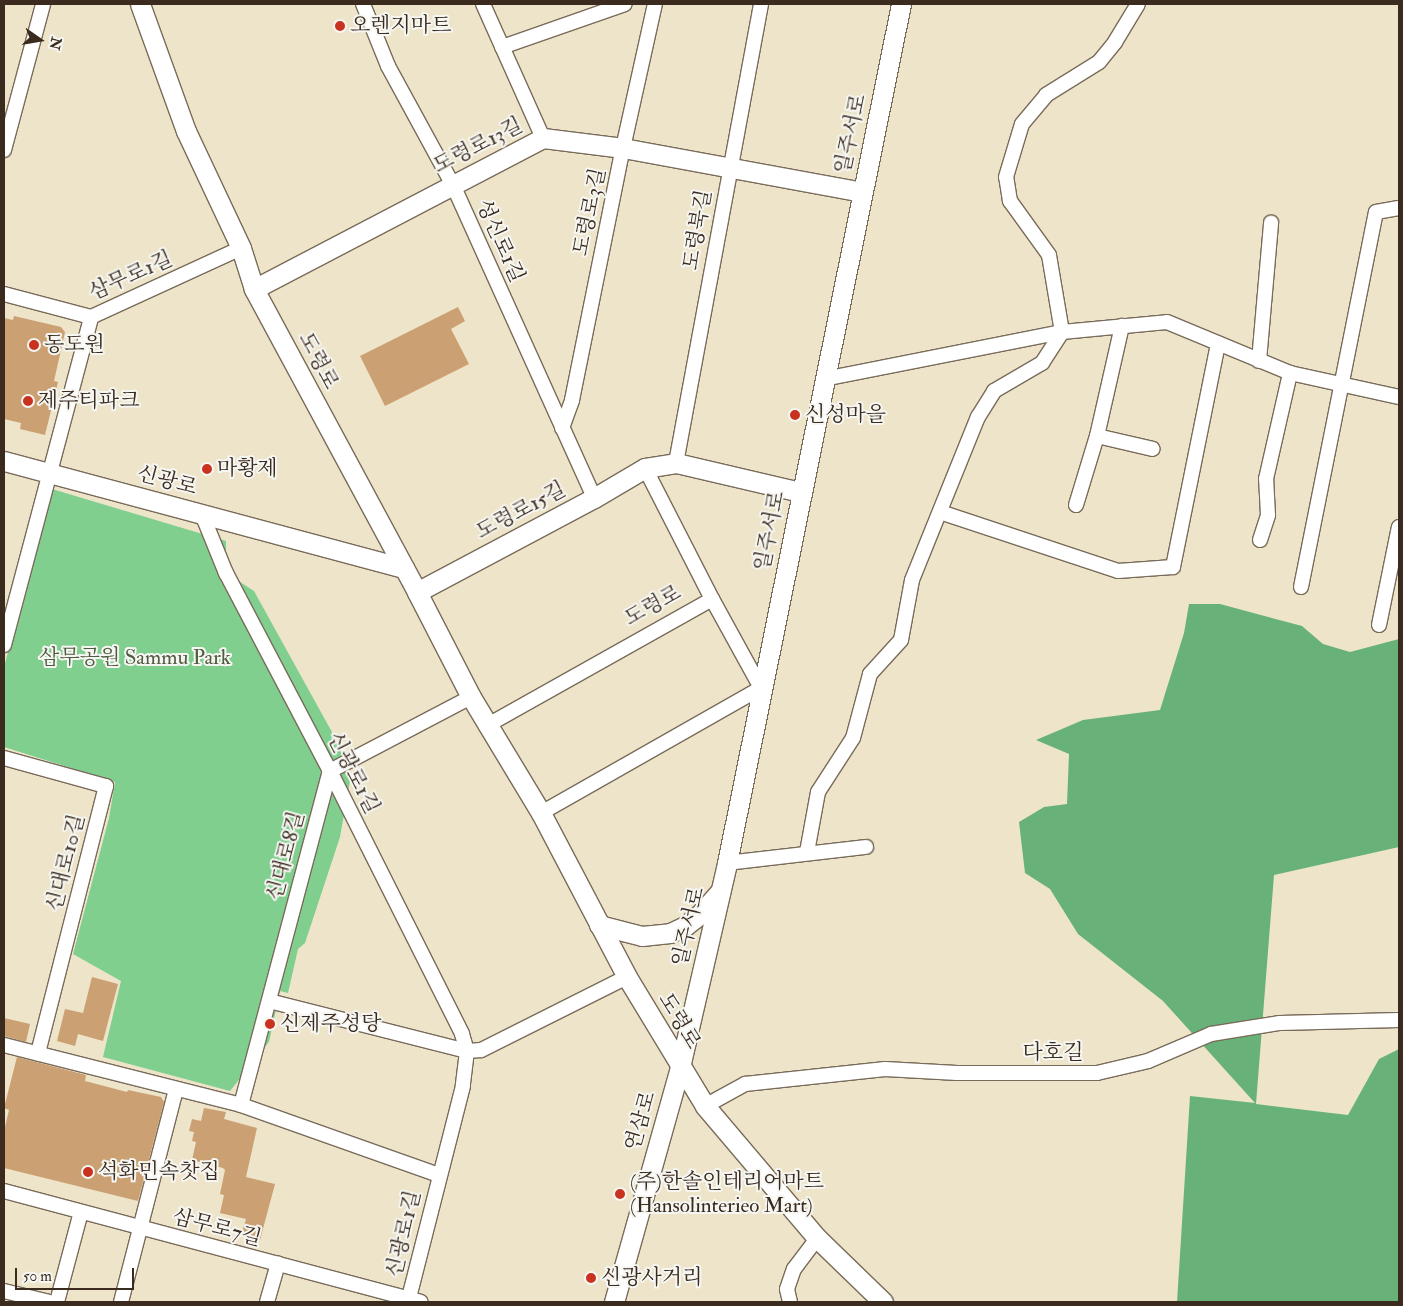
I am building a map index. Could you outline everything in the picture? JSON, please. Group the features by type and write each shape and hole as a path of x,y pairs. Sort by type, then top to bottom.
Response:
{"main road":[{"name":"도령로","path":"140,4 186,131 241,248 254,289 417,592 486,726 541,814 627,977 705,1106 817,1238 883,1302"},
{"name":"일주서로","path":"680,1067 727,863 800,492 901,4"},
{"name":"도령로13길","path":"254,289 543,138 623,148 862,192"},
{"name":"신광로","path":"4,461 404,568"},
{"name":"도령로15길","path":"417,592 594,498 645,468 676,463 800,492"},
{"path":"599,925 642,936 670,934 685,926 699,915 720,891"},
{"name":"연삼로","path":"614,1302 680,1067"}],"street":[{"path":"4,150 43,4"},
{"name":"성신로1길","path":"364,4 388,66 453,185 594,498"},
{"path":"484,4 543,138"},
{"path":"502,47 625,4"},
{"name":"도령로3길","path":"562,428 572,400 623,148 655,4"},
{"name":"도령북길","path":"676,463 761,4"},
{"path":"807,852 818,792 853,738 870,674 901,640 912,580 978,417 994,391 1042,363 1062,332 1049,255 1010,201 1006,177 1022,124 1046,95 1098,62 1115,42 1138,4"},
{"path":"1301,587 1376,212 1399,208"},
{"path":"1259,361 1271,223"},
{"name":"삼무로1길","path":"4,294 91,317 241,248"},
{"path":"4,645 8,613 50,473 91,317"},
{"path":"824,379 1062,332 1167,322 1290,373 1342,386 1399,397"},
{"path":"1076,504 1097,436 1122,326"},
{"path":"940,512 1118,571 1173,567 1218,343"},
{"path":"1260,540 1268,515 1266,479 1290,373"},
{"path":"1097,436 1153,450"},
{"path":"541,814 761,688 712,599 645,468"},
{"name":"신광로1길","path":"202,514 226,573 330,771 462,1034 467,1051 463,1086 439,1175 412,1301"},
{"path":"1379,625 1399,527"},
{"name":"도령로","path":"486,726 712,599"},
{"path":"330,771 471,697"},
{"name":"신대로10길","path":"4,758 106,786 38,1053"},
{"name":"신대로8길","path":"240,1105 330,771"},
{"path":"727,863 807,852 866,847"},
{"path":"269,1001 467,1051 481,1050 627,977"},
{"name":"다호길","path":"705,1106 745,1084 885,1069 957,1072 1097,1073 1148,1060 1211,1034 1280,1023 1399,1020"},
{"name":"신광로1길","path":"4,1045 240,1105 439,1175"},
{"path":"122,1302 176,1089"},
{"name":"삼무로7길","path":"4,1191 412,1301"},
{"path":"57,1302 81,1212"},
{"path":"790,1302 787,1290 794,1270 817,1238"},
{"path":"267,1302 278,1264"},
{"path":"4,1291 49,1302"}],"green space":[{"name":"삼무공원 Sammu Park","path":"52,489 226,541 226,573 254,591 338,743 350,781 340,837 305,943 298,949 288,993 280,991 269,1042 230,1091 103,1057 121,981 73,954 109,818 115,782 4,747 4,667"},
{"path":"1189,604 1220,604 1302,626 1323,644 1350,652 1399,639 1399,847 1274,875 1256,1104 1348,1115 1379,1059 1399,1049 1399,1302 1177,1302 1190,1096 1255,1103 1163,1001 1078,934 1050,889 1025,873 1019,822 1044,807 1067,804 1069,754 1036,740 1083,720 1160,710 1184,633"}],"building":[{"path":"458,307 465,321 451,329 469,364 385,406 360,356"},
{"path":"14,316 61,327 65,332 54,381 58,382 45,435 20,429 21,423 4,419 4,318 13,320"},
{"path":"92,977 118,984 103,1041 78,1034 75,1046 57,1041 65,1009 83,1013"},
{"path":"4,1018 30,1024 26,1042 4,1036"},
{"path":"17,1057 86,1075 85,1081 127,1092 128,1090 161,1097 164,1102 138,1201 4,1168 4,1131 9,1110 4,1108"},
{"path":"204,1108 226,1112 224,1119 257,1128 246,1177 275,1184 260,1240 241,1235 246,1219 220,1213 224,1195 220,1194 225,1170 192,1160 196,1142 192,1141 194,1132 189,1131 192,1119 201,1121"}],"place":[{"name":"오렌지마트","path":"340,26"},
{"name":"동도원","path":"34,345"},
{"name":"제주티파크","path":"28,401"},
{"name":"신성마을","path":"795,415"},
{"name":"마황제","path":"207,469"},
{"name":"신제주성당","path":"270,1024"},
{"name":"석화민속찻집","path":"88,1172"},
{"name":"(주)한솔인테리어마트 (Hansolinterieo Mart)","path":"620,1194"},
{"name":"신광사거리","path":"591,1278"}]}
